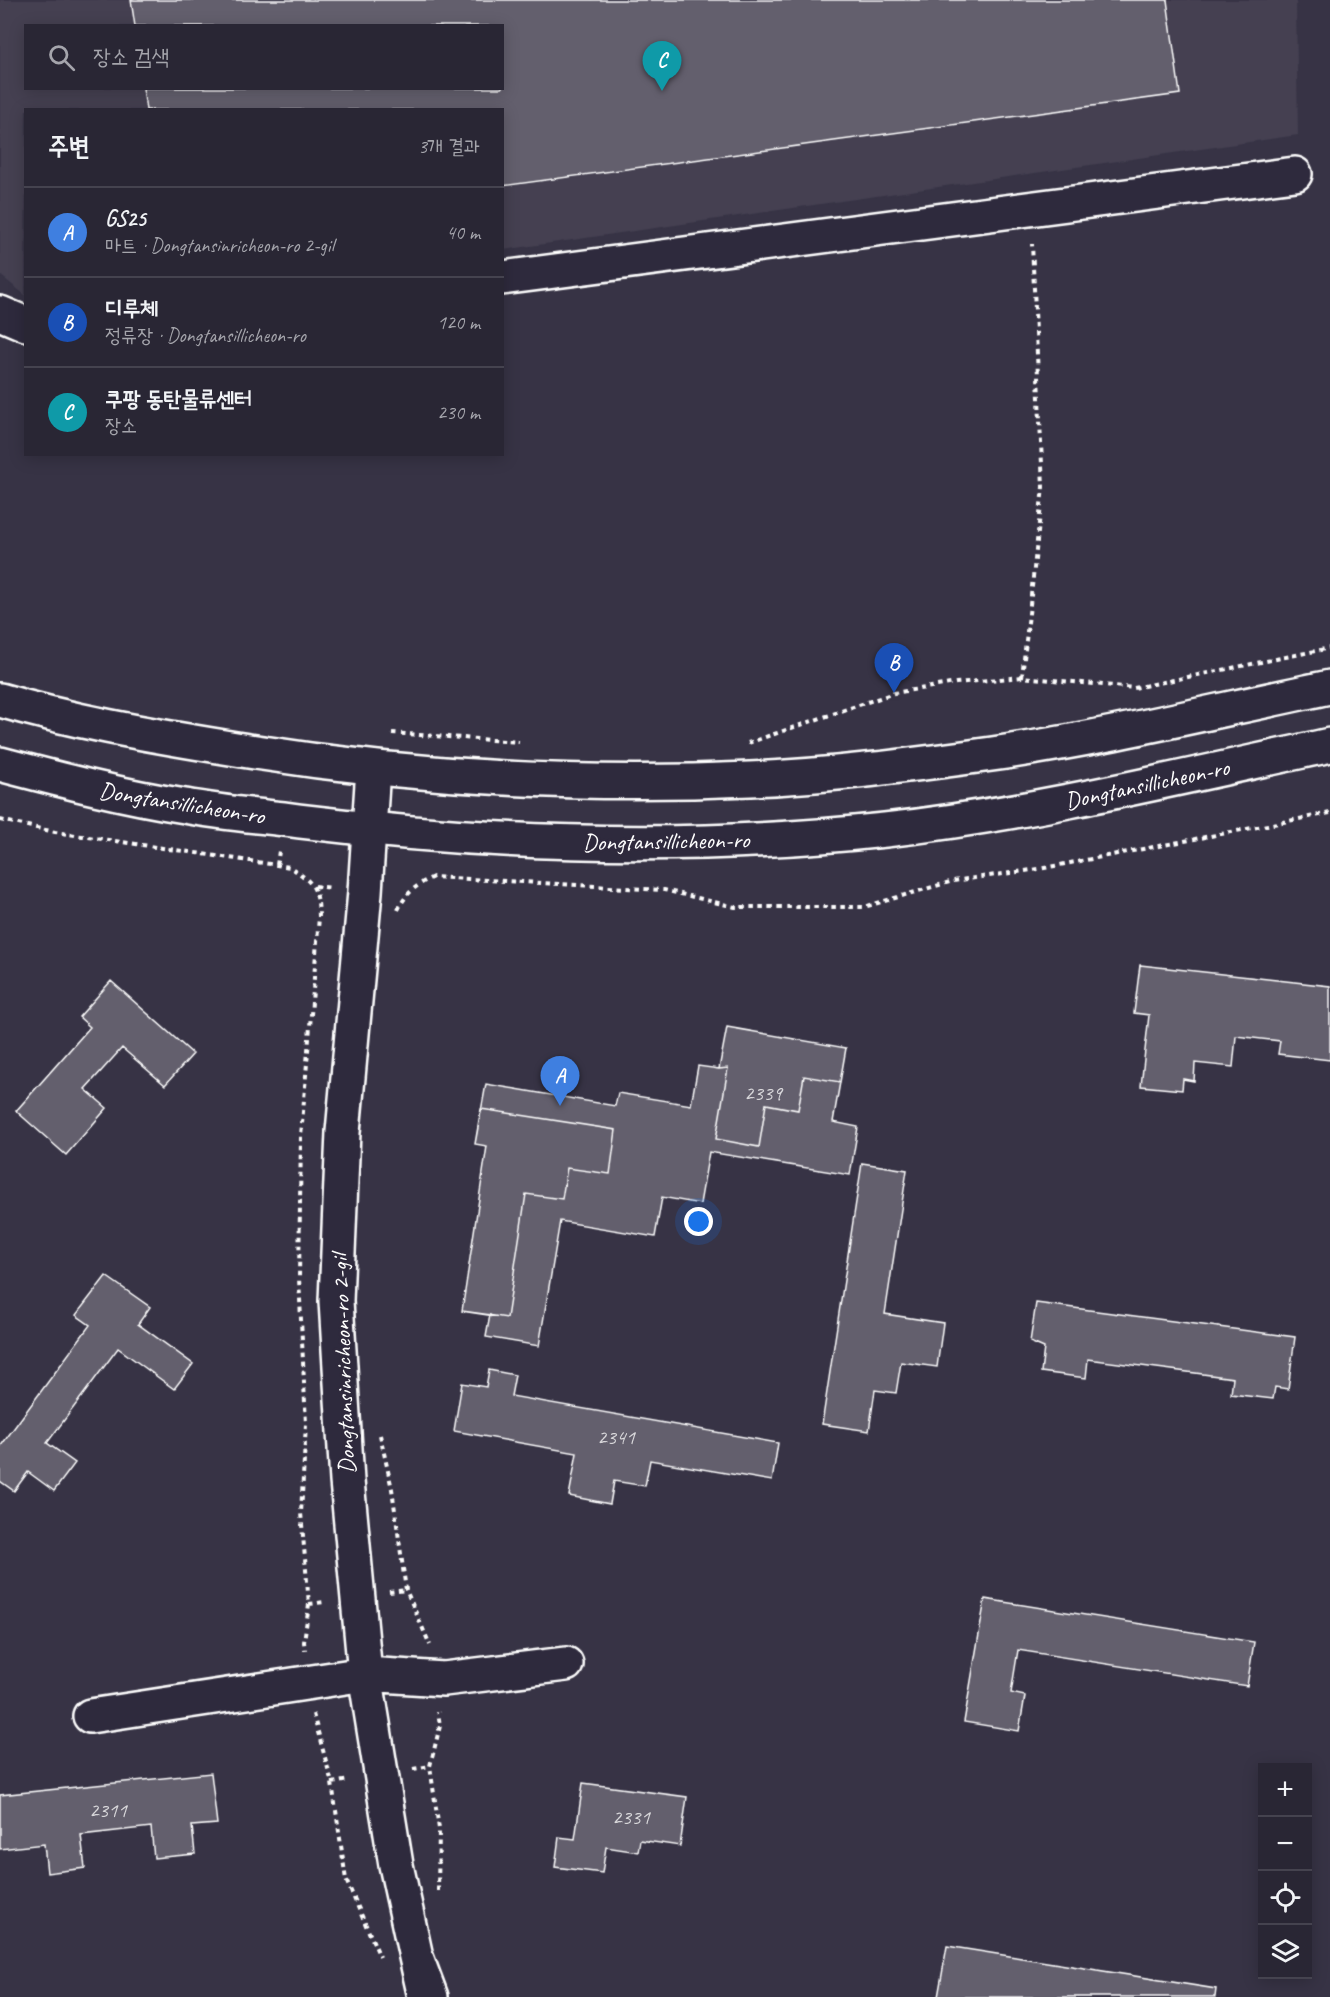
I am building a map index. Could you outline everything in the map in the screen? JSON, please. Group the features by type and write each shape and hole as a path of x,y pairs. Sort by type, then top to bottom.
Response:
{"main road":[{"path":"504,278 1295,174"},
{"path":"0,314 24,323"},
{"path":"0,700 153,735 294,759 457,775 646,782 752,779 858,770 993,754 1094,736 1330,687"},
{"name":"Dongtansillicheon-ro","path":"0,764 92,788 186,806 368,830 564,842 678,843 778,839 861,832 988,816 1074,800 1330,745"},
{"name":"Dongtansinricheon-ro 2-gil","path":"373,768 365,892 343,1132 336,1300 347,1481 365,1674 396,1865 424,1997"},
{"path":"90,1716 365,1674 444,1679 566,1664"},
{"name":"Dongtansinricheon-ro 2-gil","path":"416,1957 431,1997"}],"path":[{"path":"1022,677 1043,487 1032,244"},
{"path":"741,743 753,743 894,693 956,683 1022,677 1134,688 1330,648"},
{"path":"391,733 525,743"},
{"path":"397,921 398,910 405,896 419,884 433,877 664,890 735,907 864,907 953,882 1039,869 1330,813"},
{"path":"0,820 55,832 290,867 315,886"},
{"path":"379,1432 392,1489 406,1590 429,1641"},
{"path":"315,1724 332,1783 346,1880 382,1961"},
{"path":"439,1898 439,1829 430,1766 440,1726"}],"shaded area":[{"path":"0,0 1296,0 1298,135 504,250 504,108 24,108 24,294 0,275"}],"building":[{"path":"131,0 1167,0 1180,94 504,186 504,108 146,108 143,90 504,90 504,24 135,24"},
{"path":"1140,965 1330,986 1330,1060 1278,1054 1280,1041 1236,1036 1233,1067 1195,1063 1194,1081 1183,1079 1182,1090 1141,1086 1149,1015 1134,1013"},
{"path":"111,981 193,1054 165,1085 122,1048 85,1089 107,1108 66,1155 16,1111 90,1027 79,1017"},
{"path":"727,1027 846,1048 840,1082 804,1076 798,1110 766,1104 759,1147 716,1139 728,1068 719,1069"},
{"path":"727,1027 846,1048 833,1122 858,1127 850,1175 709,1152 700,1204 662,1197 655,1237 560,1221 539,1346 486,1337 490,1315 462,1311 487,1146 475,1144 486,1084 615,1106 618,1093 691,1105 698,1066 719,1069"},
{"path":"481,1109 616,1130 610,1174 567,1168 562,1199 526,1194 507,1318 462,1311 487,1146 475,1144"},
{"path":"862,1163 907,1170 885,1314 943,1323 937,1367 901,1362 896,1393 875,1390 869,1431 822,1424"},
{"path":"106,1276 150,1307 138,1324 193,1364 174,1389 118,1348 47,1443 75,1463 54,1491 28,1472 14,1491 0,1481 0,1447 90,1325 76,1315"},
{"path":"1036,1303 1295,1337 1288,1389 1275,1387 1273,1399 1231,1394 1233,1378 1088,1359 1086,1378 1041,1372 1044,1348 1030,1342"},
{"path":"489,1370 515,1375 511,1396 778,1443 772,1481 650,1460 645,1486 614,1481 610,1504 569,1496 577,1453 454,1431 462,1383 486,1387"},
{"path":"985,1599 1254,1642 1247,1686 1018,1650 1011,1693 1025,1696 1019,1731 964,1722"},
{"path":"211,1773 217,1824 192,1826 195,1854 154,1858 151,1827 81,1835 85,1868 47,1873 44,1844 0,1849 0,1795"},
{"path":"583,1783 687,1797 680,1846 640,1840 638,1852 606,1847 602,1873 555,1867 559,1837 575,1839"},
{"path":"947,1946 1216,1989 1215,1997 938,1997"}],"place":[{"name":"쿠팡 동탄물류센터","path":"662,91"},
{"name":"디루체","path":"894,693"},
{"name":"GS25","path":"560,1106"}]}
